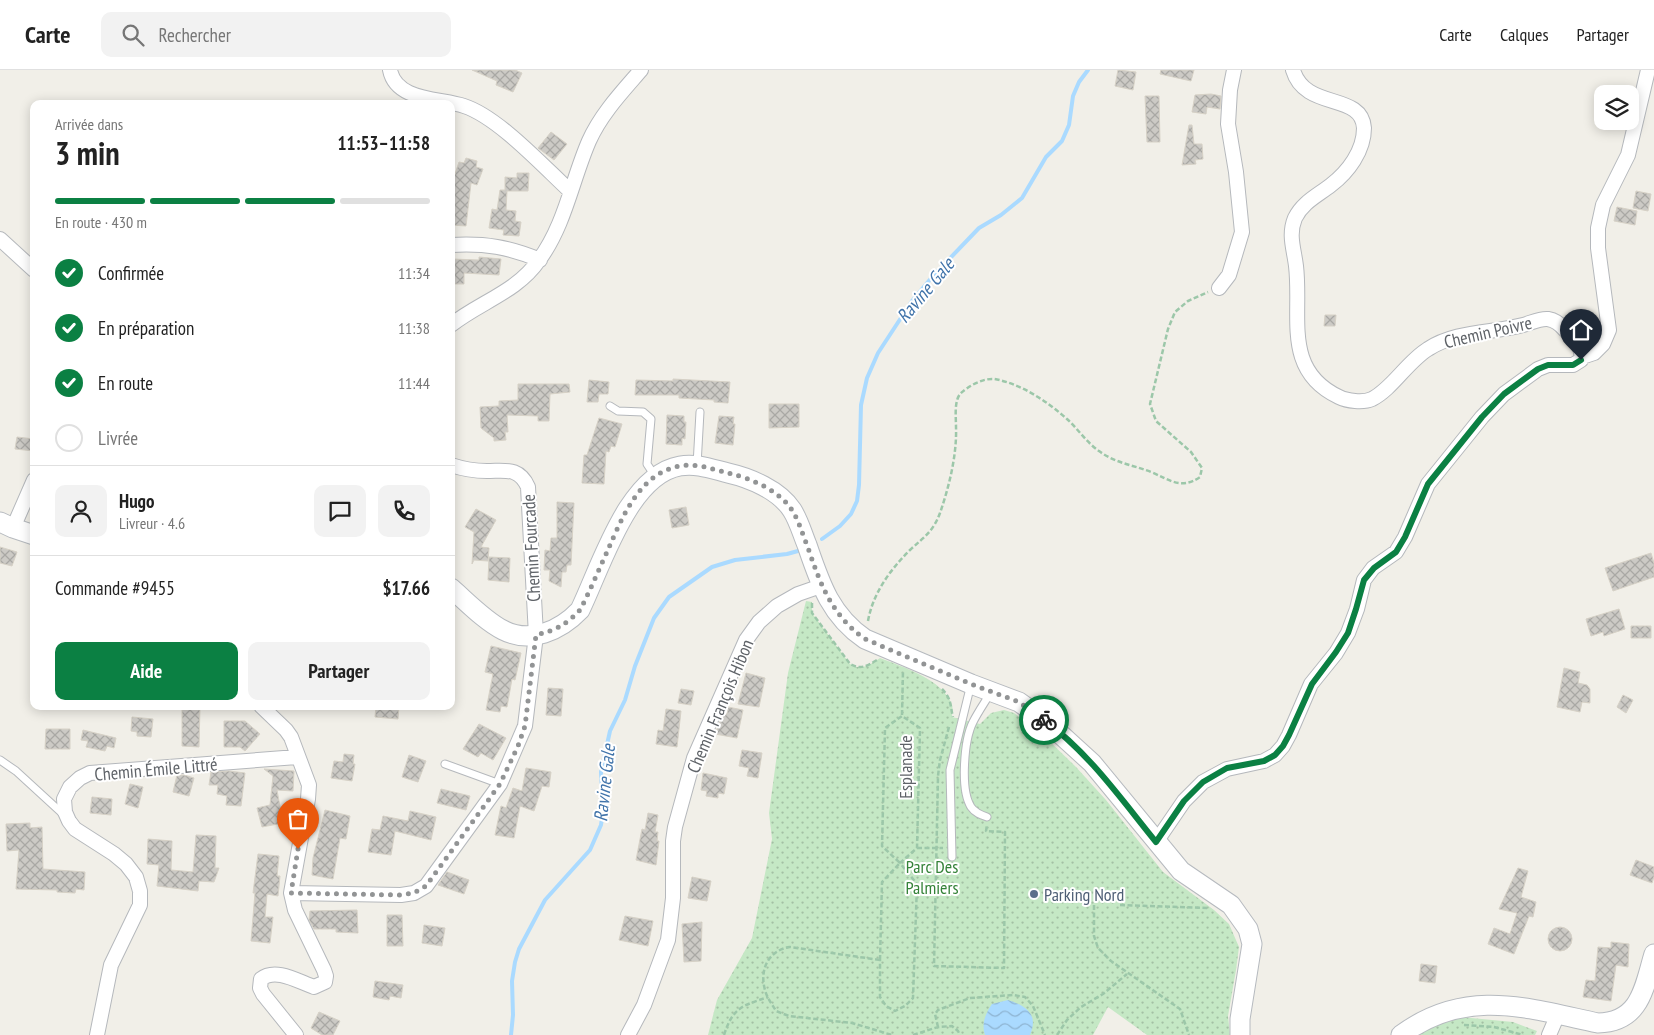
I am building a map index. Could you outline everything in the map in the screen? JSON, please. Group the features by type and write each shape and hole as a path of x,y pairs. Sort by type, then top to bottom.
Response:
{"main road":[{"path":"455,591 502,630 519,636 536,635 556,630 570,621 580,610 621,520 633,499 655,476 663,471 680,466 697,465 741,476 770,489 791,508 799,523 818,587 851,630 865,639 971,684 1019,702 1066,737 1092,763 1181,871 1231,906 1248,929 1252,944 1252,954 1240,1019 1240,1035"},
{"path":"6,525 30,533"},
{"path":"1401,1035 1422,1021 1443,1012 1464,1007 1501,1004 1598,1023 1610,1022 1622,1018 1633,1010 1642,994 1654,954"}],"street":[{"path":"390,70 395,83 400,89 407,93 438,100"},
{"path":"455,323 512,287 532,270 540,260 559,223 583,154 600,121 640,70"},
{"path":"1218,288 1229,275 1242,232 1236,172 1228,124 1230,90 1234,70"},
{"name":"Chemin Poivre","path":"1293,70 1300,84 1309,92 1353,109 1360,115 1364,126 1364,136 1352,164 1337,180 1313,196 1303,206 1295,218 1291,232 1296,267 1298,345 1303,362 1310,375 1320,386 1340,398 1364,402 1379,394 1415,358 1429,348 1448,339 1523,325 1543,319 1549,319 1565,329 1580,348 1582,357"},
{"path":"1156,842 1184,801 1203,782 1227,768 1264,761 1275,755 1283,746 1312,684 1348,633 1364,580 1374,568 1396,552 1405,537 1428,484 1482,417 1504,394 1538,369 1548,365 1573,365 1581,360 1582,357 1594,353 1604,344 1609,330 1598,248 1598,228 1603,205 1628,154 1648,70"},
{"path":"455,104 465,106 508,133 570,191"},
{"path":"0,239 30,266"},
{"path":"455,245 498,246 519,251 540,260"},
{"name":"Chemin Fourcade","path":"455,467 461,469 508,470 520,475 525,480 528,487 536,635"},
{"path":"6,525 30,486"},
{"name":"Chemin François Hibon","path":"628,1035 644,1005 668,940 673,898 673,841 694,758 746,640 759,622 777,606 798,594 818,587"},
{"path":"291,893 401,895 414,893 426,886 500,784 525,726 536,635"},
{"path":"265,710 286,730 305,771 309,785 291,893 295,910 324,970 325,982 314,987 278,974 269,974 261,979 259,983 263,994 296,1035"},
{"name":"Chemin Émile Littré","path":"69,821 65,812 64,799 70,787 80,778 90,773 297,757"},
{"path":"69,821 75,829 126,864 136,877 140,891 140,905 111,965 97,1035"},
{"path":"1549,1035 1558,1014"}],"lane":[{"path":"610,406 618,411 644,412 651,420 647,464 655,476"},
{"path":"697,465 700,412"},
{"path":"952,857 950,770 971,684"},
{"path":"987,817 978,814 971,807 965,794 964,763 971,726 991,692"},
{"path":"0,760 37,790 69,821"},
{"path":"445,764 500,784"}],"path":[{"path":"865,639 870,606 881,585 899,561 932,530 940,513 948,485 956,439 955,409 960,395 972,385 985,379 994,379 1038,397 1067,419 1098,451 1114,461 1142,469 1175,482 1186,484 1200,477 1202,468 1191,452 1156,421 1150,404 1168,329 1175,312 1188,301 1218,288"},
{"path":"818,587 812,602 812,613 850,664 857,668 867,666 880,658"},
{"path":"902,716 903,667"},
{"path":"941,688 952,706 952,717 940,760 938,776 934,966 1004,968 1006,832 986,831 987,817"},
{"name":"Esplanade","path":"902,716 885,728 882,846 900,863 917,884 913,998 895,1011 886,1006 880,997 882,882 900,863 917,848 920,728 902,716"},
{"path":"952,717 962,720"},
{"path":"917,848 952,848"},
{"path":"1120,905 1214,908 1206,903"},
{"path":"1094,905 1094,936 1098,948 1127,973 1180,1009 1189,1035"},
{"path":"880,960 790,947 782,948 772,954 765,965 763,975 764,989 776,1011 789,1016 852,1023 892,1035"},
{"path":"1058,1035 1067,1020 1081,1007 1103,994 1127,973"},
{"path":"938,1027 935,1014 938,1010 970,998 1013,995 1025,998 1033,1006 1046,1035"},
{"path":"724,1035 727,1026 739,1008 768,997"},
{"path":"1458,1024 1494,1027 1524,1035"},
{"path":"913,1035 938,1027 952,1026 960,1035"}],"green space":[{"name":"Parc Des Palmiers","path":"806,601 812,602 812,613 850,664 862,667 880,658 922,676 941,688 948,696 952,706 952,717 980,724 991,713 1004,710 1014,713 1043,735 1076,767 1106,800 1163,872 1214,910 1229,924 1239,947 1228,1016 1230,1035 1147,1035 1108,1007 1093,1035 708,1035 717,1000 752,938 772,839 769,813 788,673"},
{"path":"1461,1017 1513,1022 1537,1031 1535,1035 1413,1035 1433,1023"}],"water":[{"path":"1008,1000 1025,1008 1032,1016 1033,1022 1030,1035 985,1035 985,1018 992,1004"}],"building":[{"path":"472,70 515,70 522,73 513,92 496,85 497,81"},
{"path":"1118,70 1136,72 1133,90 1115,86"},
{"path":"1161,70 1194,70 1191,81 1160,74"},
{"path":"1211,94 1221,96 1220,109 1207,107 1206,114 1192,112 1195,95"},
{"path":"1145,96 1159,96 1160,142 1147,142"},
{"path":"1189,125 1192,125 1194,144 1202,144 1203,159 1195,160 1196,164 1182,165"},
{"path":"551,132 567,144 554,160 538,148"},
{"path":"466,158 477,161 476,167 483,169 477,185 471,183 466,226 455,225 455,174 459,162 464,163"},
{"path":"517,173 529,173 528,191 507,191 506,210 516,211 515,221 521,222 519,236 503,235 504,230 489,228 492,209 497,210 500,190 505,190 505,177 517,178"},
{"path":"1636,191 1651,194 1648,211 1633,208"},
{"path":"1617,207 1637,211 1635,225 1614,221"},
{"path":"479,257 501,259 499,275 464,273 464,284 455,284 455,259 479,260"},
{"path":"1325,315 1336,315 1335,326 1324,326"},
{"path":"673,379 730,382 728,403 714,402 714,400 679,398 679,395 635,395 636,380 673,381"},
{"path":"589,380 609,382 608,394 599,394 598,402 587,402"},
{"path":"518,384 569,384 570,392 550,394 549,421 538,421 538,416 507,415 508,432 505,432 506,440 494,441 494,438 481,428 480,407 499,406 499,401 518,400"},
{"path":"769,404 799,404 799,427 769,428"},
{"path":"667,415 684,416 684,422 686,422 685,439 682,438 682,445 666,444"},
{"path":"719,416 734,417 733,445 715,443"},
{"path":"599,418 622,424 615,447 611,446 609,452 606,451 604,484 582,483 584,455 587,455"},
{"path":"17,437 30,439 30,451 15,449"},
{"path":"557,502 574,503 571,565 567,565 566,572 562,572 561,587 549,581 550,570 544,570 545,550 550,551 551,538 557,538"},
{"path":"686,507 689,525 672,528 669,510"},
{"path":"476,509 496,520 481,547 489,548 488,561 474,560 472,564 474,532 465,527"},
{"path":"0,547 17,552 12,566 0,563"},
{"path":"1651,553 1654,563 1654,577 1613,591 1605,568"},
{"path":"489,557 510,558 509,582 488,580"},
{"path":"1619,609 1625,629 1604,636 1603,632 1591,636 1586,619"},
{"path":"1631,626 1651,626 1651,638 1631,638"},
{"path":"491,646 521,653 515,680 512,679 507,707 501,706 500,712 486,710 493,674 485,672"},
{"path":"1564,668 1580,672 1578,683 1587,685 1590,689 1590,703 1582,702 1580,712 1557,707"},
{"path":"746,673 765,678 759,707 738,704"},
{"path":"548,688 563,689 561,716 546,715"},
{"path":"681,689 694,691 691,705 678,703"},
{"path":"1623,695 1633,700 1626,713 1617,707"},
{"path":"728,707 743,710 737,738 715,734 723,714 727,714"},
{"path":"666,709 681,711 677,747 656,744 658,730 663,731"},
{"path":"182,710 200,710 199,747 182,746"},
{"path":"376,710 399,710 398,719 375,717"},
{"path":"132,717 153,719 151,737 137,736 137,732 131,731"},
{"path":"224,721 245,721 260,734 245,751 240,747 224,747"},
{"path":"479,724 506,738 493,760 481,753 478,757 463,749"},
{"path":"46,729 70,729 70,749 45,749"},
{"path":"83,730 116,738 114,748 107,746 105,751 86,747 88,741 81,740"},
{"path":"742,750 762,753 758,778 747,776 749,768 739,766"},
{"path":"344,754 354,755 353,764 355,764 352,781 331,778 334,761 343,762"},
{"path":"409,755 426,761 418,782 402,777"},
{"path":"526,768 551,772 549,787 542,786 534,811 520,806 514,838 495,835 501,806 506,808 513,788 522,791"},
{"path":"264,769 294,771 293,791 277,790 283,823 262,827 257,808 270,805 273,776"},
{"path":"229,771 245,773 241,806 226,805 227,796 217,794 218,785 209,785 211,772"},
{"path":"703,773 727,778 724,794 718,793 718,798 706,796 707,791 701,790"},
{"path":"177,775 194,778 189,796 173,792"},
{"path":"130,784 143,787 138,808 125,804"},
{"path":"441,789 470,796 466,810 437,803"},
{"path":"92,797 112,799 111,815 90,813"},
{"path":"325,810 350,816 346,839 340,838 333,879 312,875 313,858"},
{"path":"410,811 436,817 431,840 395,831 391,855 368,852 372,829 380,830 383,816 408,821"},
{"path":"648,813 658,815 655,832 658,832 657,841 659,841 656,865 636,860 642,829 645,830"},
{"path":"30,823 30,828 42,827 43,869 85,872 84,890 76,889 75,893 57,892 57,890 16,889 19,850 7,851 6,824"},
{"path":"196,835 216,836 215,868 219,868 214,882 199,881 198,891 157,886 159,865 147,864 148,839 172,841 171,870 193,872"},
{"path":"258,854 279,856 278,896 267,894 265,917 273,917 270,943 251,941 255,893 253,893"},
{"path":"1636,860 1654,867 1652,883 1630,875"},
{"path":"1518,868 1528,871 1521,897 1536,902 1533,917 1529,916 1514,954 1488,944 1494,928 1510,934 1517,913 1499,909"},
{"path":"447,872 469,880 464,894 438,885"},
{"path":"692,877 711,881 707,901 688,898"},
{"path":"357,910 358,933 336,932 336,929 314,929 309,920 310,911"},
{"path":"387,915 402,915 403,946 387,946"},
{"path":"625,916 653,921 648,946 619,940"},
{"path":"702,922 701,961 684,962 682,924"},
{"path":"424,925 445,928 442,946 422,943"},
{"path":"1560,927 1568,931 1572,939 1568,947 1560,951 1552,947 1548,939 1552,931"},
{"path":"1611,942 1629,944 1628,967 1616,965 1611,1001 1583,997 1586,980 1595,981 1598,947 1611,948"},
{"path":"1421,964 1437,966 1435,983 1419,981"},
{"path":"375,981 403,985 401,998 390,996 389,1000 373,997"},
{"path":"319,1012 340,1021 333,1035 322,1035 311,1028"}],"waterway":[{"name":"Ravine Gale","path":"822,539 840,526 851,514 857,501 861,405 867,378 878,353 912,301 933,276 979,228 1001,215 1022,198 1046,157 1062,141 1069,125 1073,96 1079,82 1088,70"},
{"name":"Ravine Gale","path":"511,1035 513,1015 512,981 519,949 545,900 590,850 601,825 603,811 601,772 610,731 625,700 635,666 654,618 669,597 712,567 735,560 798,551"}],"way so far":[{"path":"298,849 291,893 401,895 414,893 426,886 500,784 518,746 525,726 536,635 556,630 570,621 580,610 621,520 633,499 655,476 663,471 680,466 697,465 741,476 770,489 791,508 799,523 822,586 836,612 851,630 865,639 971,684 1019,702 1044,720"}],"place":[{"name":"Parking Nord","path":"1034,894"}],"route":[{"path":"1044,720 1066,737 1092,763 1156,842 1184,801 1203,782 1227,768 1264,761 1275,755 1283,746 1312,684 1348,633 1364,580 1374,568 1396,552 1405,537 1428,484 1482,417 1504,394 1538,369 1548,365 1573,365 1581,360"}]}
